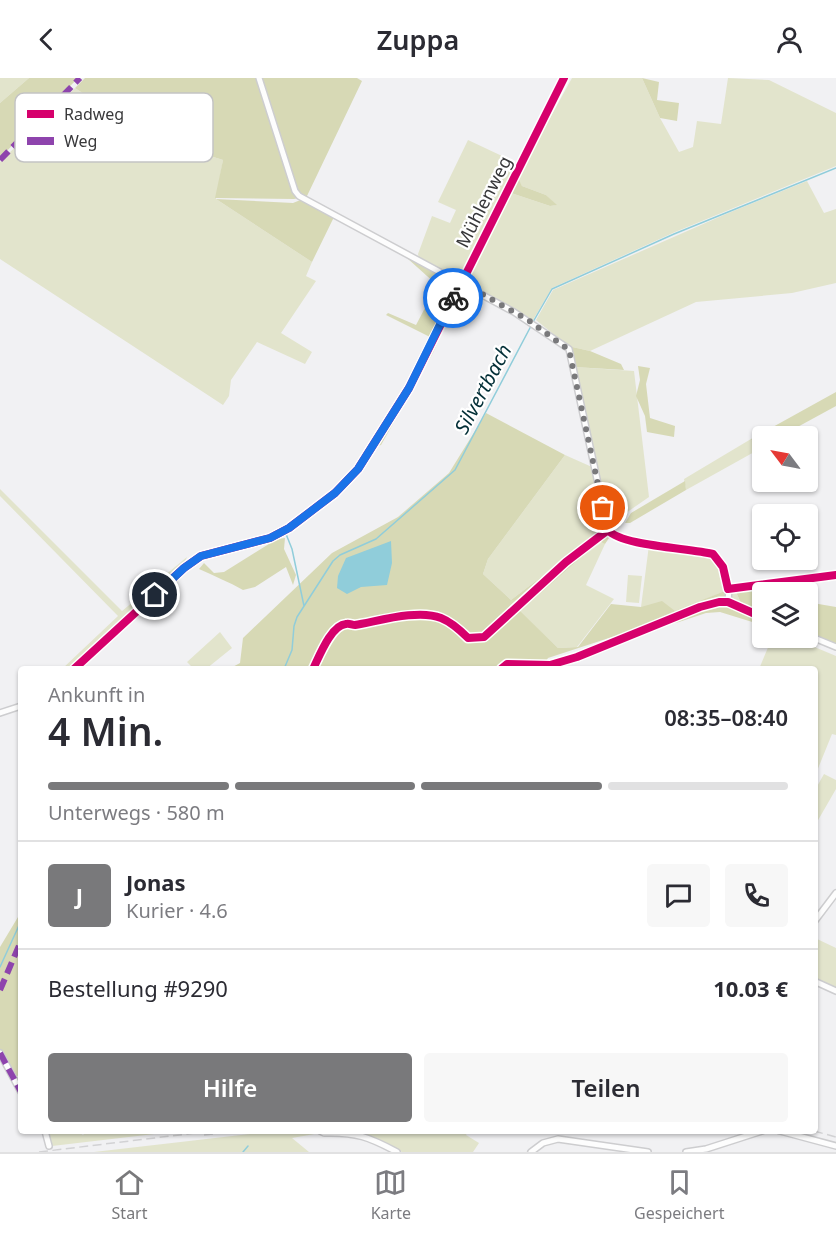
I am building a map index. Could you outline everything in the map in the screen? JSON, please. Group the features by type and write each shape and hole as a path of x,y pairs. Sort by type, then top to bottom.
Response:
{"street":[{"path":"259,78 295,191 299,196 528,320 569,350 608,530 617,537 633,542 712,555 723,567 728,589 728,602"},
{"name":"Mühlenweg","path":"77,666 184,568 201,556 270,538 289,528 335,493 358,469 409,388 564,78"},
{"path":"551,666 700,607 728,602 752,613"},
{"path":"818,639 836,646"},
{"path":"0,713 18,707"},
{"path":"818,917 836,893"},
{"path":"818,983 836,991"},
{"path":"0,1053 18,1086"},
{"path":"46,1134 49,1146"},
{"path":"355,1134 397,1152"},
{"path":"687,1152 706,1149 753,1134"},
{"path":"791,1134 836,1146"},
{"path":"531,1152 543,1143 558,1140 648,1152"}],"green space":[{"path":"0,78 29,78 0,103"},
{"path":"29,78 78,78 63,93 15,93 15,143 0,158 0,103"},
{"path":"85,78 357,78 362,81 307,196 294,199 215,198 223,160 213,157 213,93 82,93 75,88"},
{"path":"572,78 642,78 679,152 693,147 697,121 721,124 728,78 769,80 836,113 836,166 675,232 552,288 533,320 466,281 465,276 492,225 495,226 511,193 550,206 556,205 546,195 522,186 517,178"},
{"path":"642,78 659,82 657,100 679,103 677,121 660,118"},
{"path":"75,88 82,93 70,93"},
{"path":"536,135 538,140 518,178 522,186 546,195 557,205 550,206 511,193 495,227 492,225"},
{"path":"468,140 519,164 459,280 419,259 418,254 432,216 450,223 456,210 438,202"},
{"path":"15,147 15,162 213,162 213,157 223,160 216,199 312,262 306,276 316,281 281,333 312,352 305,364 257,342 231,380 229,396 223,405 0,259 0,162"},
{"path":"807,181 824,213 836,209 836,283 792,293 696,302 590,351 568,346 536,320 553,290"},
{"path":"216,199 293,203 303,199 334,217 312,262"},
{"path":"407,258 457,282 430,337 386,315 388,313 416,325 437,285"},
{"path":"454,299 451,313 433,353 381,445 374,447 395,414"},
{"path":"568,346 590,351 621,364 624,370 574,367"},
{"path":"638,366 650,368 646,384 650,418 675,426 674,437 647,432 645,416 636,396 640,380"},
{"path":"574,367 634,371 649,497 610,524"},
{"path":"836,392 836,406 799,426 775,426"},
{"path":"486,413 565,455 488,559 483,574 511,600 606,527 611,535 605,544 601,542 520,611 558,648 578,647 611,604 641,607 662,601 675,611 727,590 727,603 752,614 752,622 720,612 706,613 679,622 612,637 548,658 543,666 234,666 240,663 243,638 332,553 398,517 449,473"},
{"path":"751,439 752,453 686,490 684,479"},
{"path":"565,455 592,467 606,527 511,600 483,574 488,559"},
{"path":"685,481 686,490 630,523 625,523 631,513"},
{"path":"0,489 122,611 187,557 183,566 70,666 65,666 118,616 0,496"},
{"path":"285,538 284,549 296,575 293,585 286,567 255,587 243,590 199,569 204,563 214,573 224,572 277,539"},
{"path":"602,542 605,544 586,585 614,599 577,647 558,648 519,611"},
{"path":"649,545 712,556 719,564 727,590 675,612 641,607"},
{"path":"836,571 836,580 818,582 752,582 752,591 736,592 740,601 738,606 730,594 728,584"},
{"path":"628,575 642,576 639,603 626,602"},
{"path":"752,590 752,612 738,606 740,601 736,592"},
{"path":"818,604 836,607 836,644 818,637"},
{"path":"220,632 232,648 210,666 191,666 187,662"},
{"path":"768,648 817,648 836,656 836,735 832,734 818,769 818,666 760,666"},
{"path":"824,774 836,780 836,789 818,820 818,785"},
{"path":"18,917 18,1076 15,1078 0,1052 0,947"},
{"path":"818,939 836,948 836,991 818,982"},
{"path":"49,1134 154,1134 52,1146"},
{"path":"249,1134 314,1134 292,1138 309,1152 94,1152"},
{"path":"340,1134 466,1134 479,1143 473,1152 402,1152 378,1141"}],"water":[{"path":"391,541 392,563 387,585 361,587 347,594 337,588 338,576 346,558"}],"waterway":[{"name":"Silvertbach","path":"533,322 552,289 674,234 836,168"},
{"name":"Silvertbach","path":"285,666 292,650 297,617 333,561 340,555 376,539 455,470 531,326"},
{"path":"286,534 292,549 304,606"},
{"name":"Silvertbach","path":"0,967 18,928"},
{"path":"243,1152 248,1146"}],"railway":[{"path":"818,1132 836,1137"},
{"path":"39,1152 187,1134"},
{"path":"204,1135 212,1134"}],"marked path":[{"path":"65,93 80,78"},
{"path":"0,160 15,145"},
{"path":"0,990 18,948"},
{"path":"0,1053 18,1086"}],"cycle path":[{"path":"77,666 184,568 201,556 270,538 289,528 335,493 358,469 409,388 564,78"},
{"path":"314,666 335,630 347,624 355,625 410,615 432,616 448,622 468,638 484,637 566,562 608,530 627,540 713,554 723,567 728,589 836,575"},
{"path":"505,666 507,664 550,665 577,657 700,607 719,602 728,602 752,613"}],"way so far":[{"path":"453,298 461,282 528,320 569,350 603,508"}],"route":[{"path":"155,595 184,568 201,556 270,538 289,528 335,493 358,469 409,388 453,298"}]}
